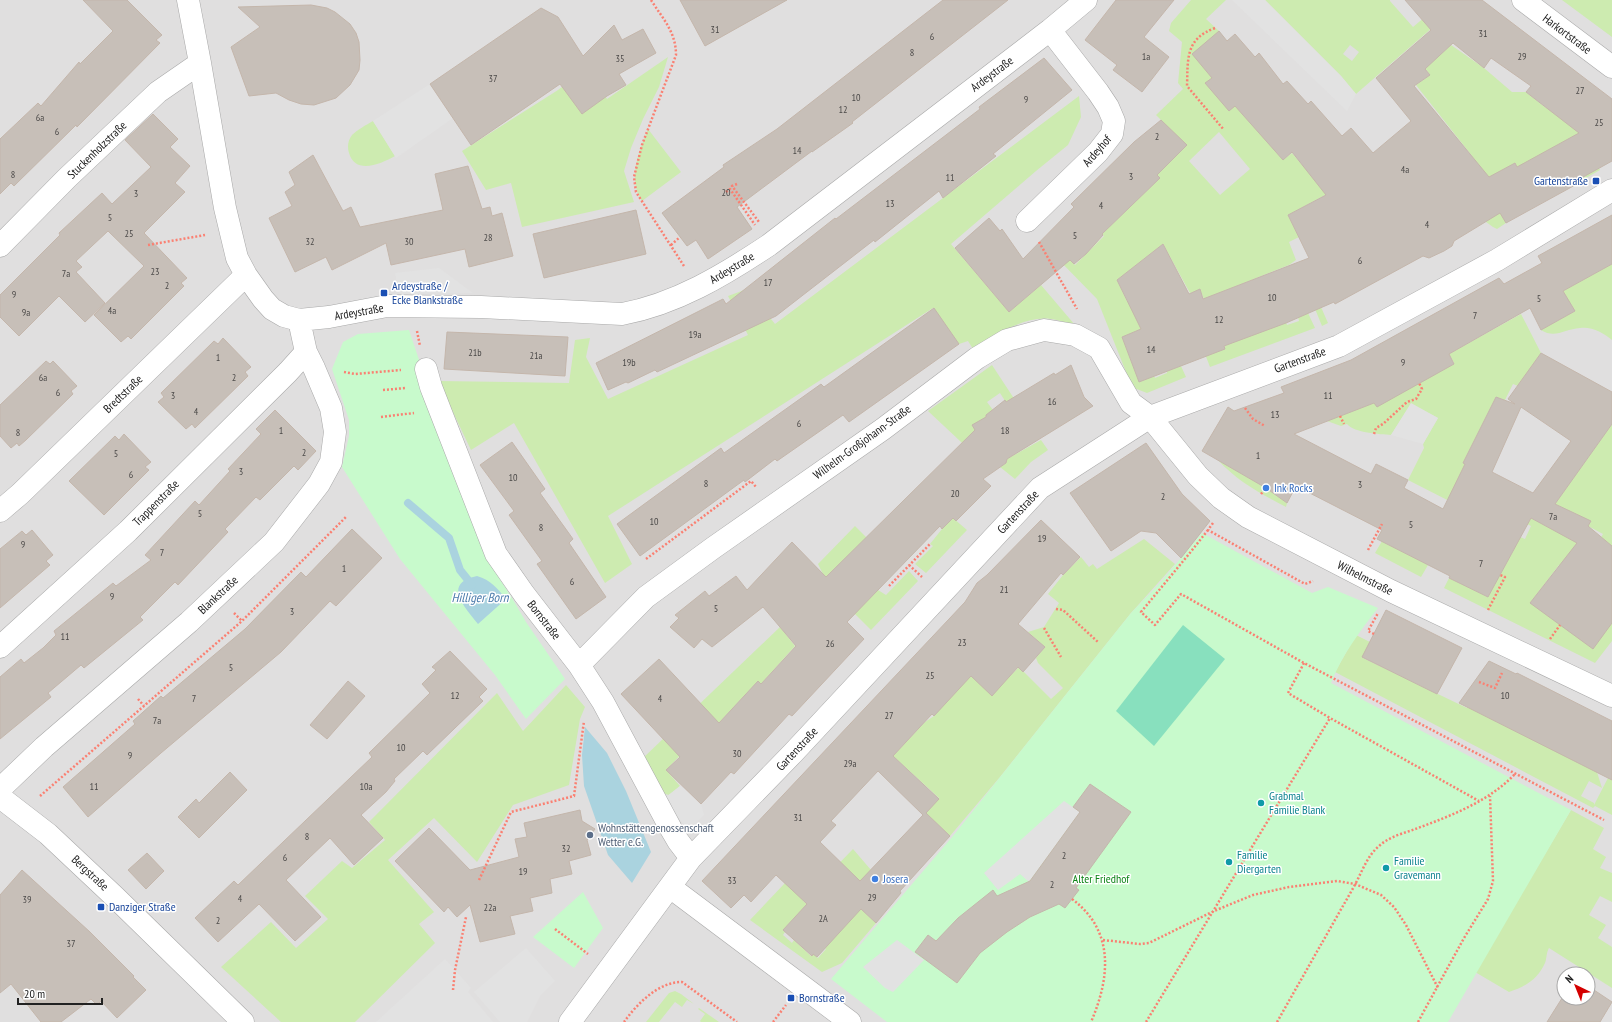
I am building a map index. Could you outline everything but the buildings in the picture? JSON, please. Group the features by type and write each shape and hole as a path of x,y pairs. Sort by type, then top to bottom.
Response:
{"street":[{"name":"Ardeystraße","path":"188,0 237,258 246,275 272,309 284,316 299,320 329,317 387,306 481,307 622,314 645,309 699,288 745,261 771,243 1050,30 1086,0"},
{"name":"Harkortstraße","path":"1523,0 1612,67"},
{"name":"Ardeyhof","path":"1027,221 1098,152 1112,134 1114,121 1108,107 1098,92 1050,30"},
{"name":"Stuckenholzstraße","path":"0,246 67,178 158,92 200,63"},
{"name":"Gartenstraße","path":"570,1022 691,858 793,753 1040,488 1150,416 1339,346 1497,260 1612,190"},
{"name":"Bredtstraße","path":"0,511 26,488 246,275"},
{"path":"299,320 306,352"},
{"name":"Wilhelm-Großjohann-Straße","path":"579,665 646,596 883,429 977,358 1007,340 1044,330 1075,335 1099,348 1131,403 1150,416"},
{"name":"Trappenstraße","path":"0,647 128,531 288,372 306,352"},
{"name":"Blankstraße","path":"0,789 44,747 189,622 274,542 319,484 331,462 335,432 331,408 306,352"},
{"name":"Bornstraße","path":"426,369 431,387 496,554 524,594 579,665 602,702 671,829 691,858"},
{"name":"Wilhelmstraße","path":"1150,416 1198,476 1221,498 1248,517 1391,591 1611,692"},
{"name":"Bergstraße","path":"0,796 48,834 243,1022"},
{"path":"670,887 850,1022"}],"path":[{"path":"651,0 673,33 676,44 676,56 642,145 634,177 636,192 682,261"},
{"path":"1215,28 1203,33 1189,49 1187,86 1224,130"},
{"path":"737,184 732,186 771,243"},
{"path":"726,192 730,189 771,243"},
{"path":"148,245 188,238 230,227"},
{"path":"671,245 680,237"},
{"path":"1050,262 1080,314"},
{"path":"339,371 355,374 426,369 411,307"},
{"path":"1374,434 1376,428 1383,424 1407,402 1416,399 1422,389 1418,383"},
{"path":"381,417 441,410"},
{"path":"1340,416 1344,424"},
{"path":"646,559 751,481 770,508"},
{"path":"21,813 242,621 347,516"},
{"path":"1208,530 1141,612 1155,625 1181,594 1304,663 1604,820"},
{"path":"889,586 930,544"},
{"path":"1476,631 1505,577 1500,575"},
{"path":"1056,609 1063,610 1098,642"},
{"path":"1044,628 1062,656"},
{"path":"1304,663 1288,693 1479,801"},
{"path":"479,880 511,812 574,796 584,720 602,702"},
{"path":"1146,1022 1330,718"},
{"path":"1277,1022 1368,860 1379,846 1393,837 1453,814 1490,796 1505,785 1515,774"},
{"path":"1418,1022 1438,988 1464,938 1488,899 1493,881 1490,796"},
{"path":"1103,940 1140,944 1149,943 1214,911 1253,895 1289,887 1337,881 1355,884 1381,895 1394,907 1406,924 1438,988"},
{"path":"1072,899 1081,906 1092,919 1103,940 1106,966 1097,1007 1091,1022"},
{"path":"453,990 455,970 466,917"},
{"path":"555,930 569,940"},
{"path":"624,1022 633,1009 658,989 675,982 682,982 736,1022"},
{"path":"773,1022 782,1010"}],"shaded area":[{"path":"0,0 1612,0 1612,1022 0,1022"},
{"path":"1232,0 1265,0 1341,76 1356,94 1347,111"},
{"path":"430,84 453,118 396,158 373,121"},
{"path":"439,268 473,293 399,294 395,273"},
{"path":"1411,403 1438,418 1423,444 1391,435"},
{"path":"680,786 701,804 704,815 689,830 662,800"},
{"path":"1064,801 1080,812 1029,882 1020,874 998,890 984,873"},
{"path":"897,940 924,960 893,992 885,988 863,967"},
{"path":"526,948 555,981 540,996 527,1022 500,1022 474,992"},
{"path":"445,959 471,988 467,993 468,992 493,1022 376,1022"}],"green space":[{"path":"1191,0 1226,0 1206,19 1219,31 1212,78 1206,83 1236,105 1283,160 1292,153 1303,166 1355,179 1288,215 1299,237 1289,242 1296,260 1289,265 1204,299 1200,290 1190,293 1163,244 1117,280 1127,301 1153,319 1150,326 1122,337 1139,381 1154,376 1155,378 1167,373 1167,371 1181,366 1186,377 1147,393 1134,388 1130,382 1097,299 1057,258 1063,253 1075,265 1104,236 1102,234 1160,178 1157,174 1186,145 1156,115 1183,89 1178,83 1182,42 1169,31 1171,23","holes":["1219,132 1250,169 1220,195 1189,161"]},
{"path":"1265,0 1390,0 1413,27 1445,0 1455,8 1356,94 1341,76","holes":["1350,45 1359,52 1352,61 1343,54"]},
{"path":"1562,0 1612,0 1612,37"},
{"path":"1451,45 1484,68 1512,92 1526,92 1546,108 1559,92 1600,170 1584,179 1572,158 1517,167 1515,163 1493,175 1486,186 1506,223 1497,229 1486,222 1453,172 1472,156 1416,85 1430,75 1425,68"},
{"path":"668,57 659,87 643,119 631,148 624,171 634,202 522,227 511,183 486,190 462,151 558,90 587,67 607,99"},
{"path":"1079,96 1081,117 1068,145 951,244 1009,312 1041,285 1075,325 1051,319 1031,320 1020,323 990,338 973,349 968,341 959,344 933,308 608,516 632,564 605,583 514,423 471,450 438,381 569,383 575,340 590,338 586,357 608,399 748,335 728,296 747,289 775,324"},
{"path":"373,121 395,156 383,162 369,166 362,166 352,160 348,151 349,141 354,133"},
{"path":"648,129 681,172 642,201 635,184 635,175 638,156"},
{"path":"1612,264 1612,340 1589,328 1575,329 1556,334 1546,333 1541,330 1575,311 1563,291"},
{"path":"1307,275 1328,323 1322,326 1302,277"},
{"path":"1308,313 1315,328 1210,367 1205,354 1225,349 1225,346 1232,342 1286,322 1287,325 1299,321 1298,317"},
{"path":"1521,314 1541,353 1518,386 1513,384 1505,400 1496,397 1463,463 1465,464 1456,483 1457,505 1408,480 1424,448 1423,444 1438,418 1411,404 1391,435 1361,431 1350,427 1347,424 1341,426 1327,421 1374,403 1452,365 1454,363 1449,354"},
{"path":"409,330 485,556 526,622 565,679 526,719 495,675 400,559 342,467 349,436 349,420 332,369 343,342 358,334"},
{"path":"992,365 1015,400 1007,404 1000,393 987,402 993,410 986,415 992,471 928,411"},
{"path":"1612,424 1612,546 1580,581 1559,565 1530,603 1612,623 1612,641 1595,663 1444,588 1449,578 1488,597 1513,551 1518,536 1525,539 1531,526 1513,517 1516,510 1593,551 1603,534 1588,526 1590,521 1555,504"},
{"path":"1041,440 1048,450 1031,462 1015,479 1000,467 1006,463 1007,459"},
{"path":"1218,460 1266,488 1287,503 1286,507 1241,481"},
{"path":"953,518 967,530 926,573 915,564 933,546 930,544"},
{"path":"855,526 867,538 865,603 878,590 886,595 909,571 918,581 871,630 819,578 823,574 818,564"},
{"name":"Alter Friedhof","path":"1202,533 1312,593 1328,587 1378,608 1358,634 1346,653 1331,683 1571,810 1448,1022 887,1022 831,979 953,836 1131,613 1159,584"},
{"path":"1144,539 1175,564 1131,613 1000,777 950,836 926,813 939,798 893,756 925,722 934,716 966,671 1010,676 1019,667 1051,699 1063,688 1038,663 1036,658 1045,647 1028,632 1044,627 1059,603 1048,594 1063,575 1081,557 1089,567 1093,564 1097,569"},
{"path":"1382,541 1428,565 1421,577 1375,553"},
{"path":"1183,625 1225,659 1154,746 1116,711"},
{"path":"780,627 795,646 761,684 758,681 700,743 696,739 666,770 680,786 669,795 665,794 642,759"},
{"path":"1356,635 1370,642 1363,658 1467,708 1476,690 1597,772 1602,788 1589,781 1581,796 1594,803 1594,805 1609,776 1612,777 1612,815 1595,806 1593,808 1335,672"},
{"path":"566,685 585,707 580,719 569,785 513,805 477,862 434,818 388,860 434,912 419,924 435,943 355,1022 281,1022 221,967 271,922 296,948 328,919 305,896 342,861 352,868 385,840 369,822 497,693 523,731"},
{"path":"1571,810 1604,828 1593,849 1606,857 1600,868 1612,873 1612,902 1600,896 1589,915 1606,925 1598,938 1612,947 1612,988 1596,978 1596,966 1577,966 1549,948 1545,963 1539,974 1526,985 1509,992 1475,972"},
{"path":"853,849 871,870 843,901 822,882 803,901 807,904 783,930 785,932 783,935 792,943 794,940 811,956 813,954 818,958 826,949 822,945 861,909 876,923 842,963 822,972 750,920 802,865 822,881"},
{"path":"583,892 603,928 574,968 533,937"},
{"path":"675,991 694,1004 687,1000 682,1007 675,1002 659,1022 646,1022 669,993"},
{"path":"699,1008 719,1022 701,1022 700,1021 705,1014 698,1009"}],"water":[{"name":"Hilliger Born","path":"477,576 490,582 506,599 478,624 462,603 458,590 460,584 466,579"},
{"path":"585,727 607,753 626,791 651,852 632,883 608,855 584,786 582,755"}],"waterway":[{"name":"Hilliger Born","path":"408,503 449,538 460,570 472,585"}],"place":[{"name":"Gartenstraße","path":"1596,181"},
{"name":"Ardeystraße / Ecke Blankstraße","path":"384,293"},
{"name":"Ink Rocks","path":"1266,488"},
{"name":"Grabmal Familie Blank","path":"1261,803"},
{"name":"Wohnstättengenossenschaft Wetter e.G.","path":"590,835"},
{"name":"Familie Diergarten","path":"1229,862"},
{"name":"Familie Gravemann","path":"1386,868"},
{"name":"Josera","path":"875,879"},
{"name":"Danziger Straße","path":"101,907"},
{"name":"Bornstraße","path":"791,998"}]}
